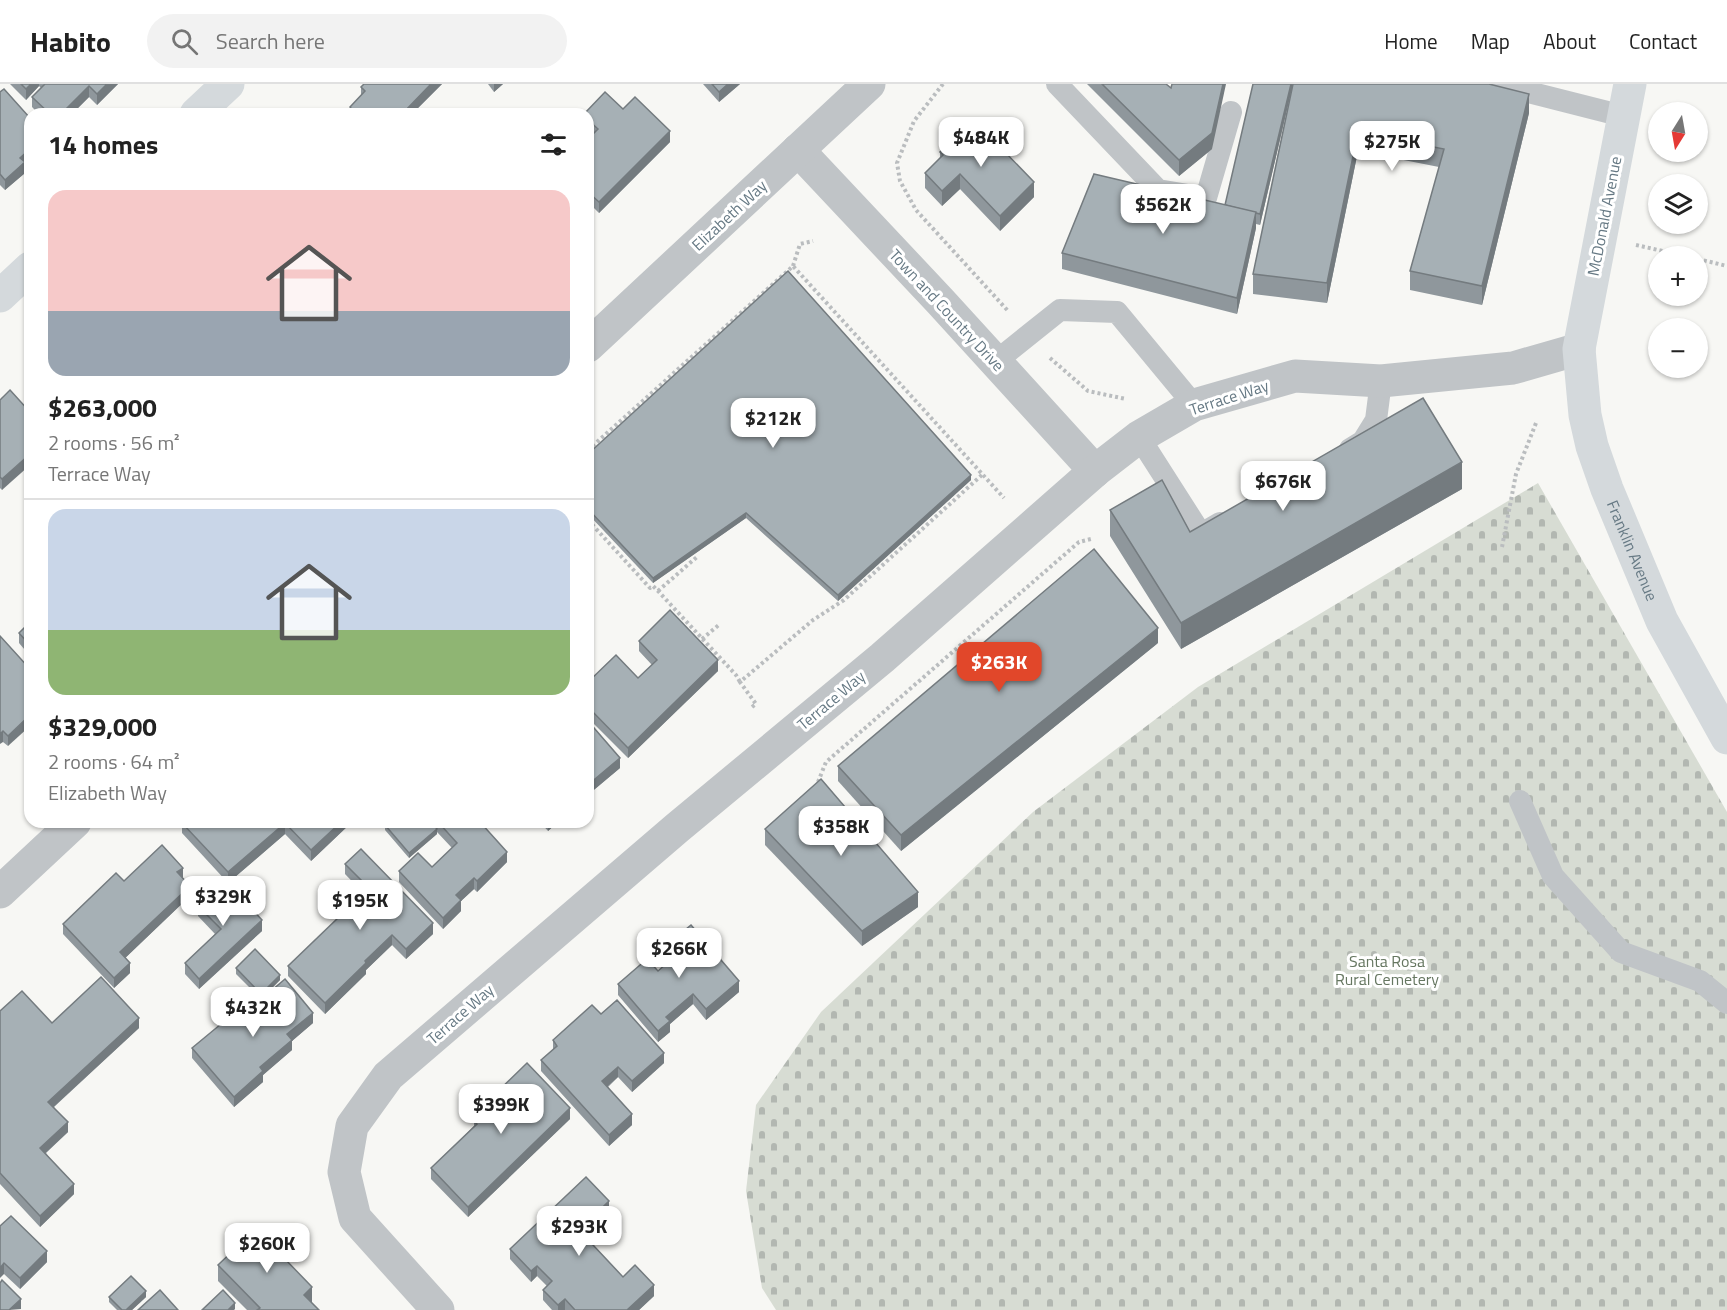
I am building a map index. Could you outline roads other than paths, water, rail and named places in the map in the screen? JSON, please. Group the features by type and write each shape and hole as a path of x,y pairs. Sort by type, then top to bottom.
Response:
{"street":[{"path":"202,108 228,84"},
{"name":"Elizabeth Way","path":"594,340 869,84"},
{"name":"McDonald Avenue","path":"1579,349 1630,84"},
{"name":"Town and Country Drive","path":"798,150 1095,471"},
{"path":"0,296 24,274"},
{"name":"Terrace Way","path":"438,1310 355,1218 344,1172 352,1126 388,1076 677,828 882,658 1095,471 1138,437 1194,405 1295,376 1381,381 1513,368 1579,349"},
{"name":"Franklin Avenue","path":"1579,349 1585,415 1592,446 1607,489 1662,621 1727,738"},
{"path":"0,892 69,828"}],"lane":[{"path":"1057,84 1158,190 1197,197 1206,198 1232,112"},
{"path":"1497,84 1623,116"},
{"path":"995,362 1060,310 1117,312 1194,405"},
{"path":"1333,458 1363,441 1376,420 1381,381"},
{"path":"1138,437 1201,534 1242,511"},
{"path":"1520,801 1553,876 1621,952 1700,981 1727,1003"}],"park label":[{"name":"Santa Rosa Rural Cemetery","path":"1387,970"}]}
